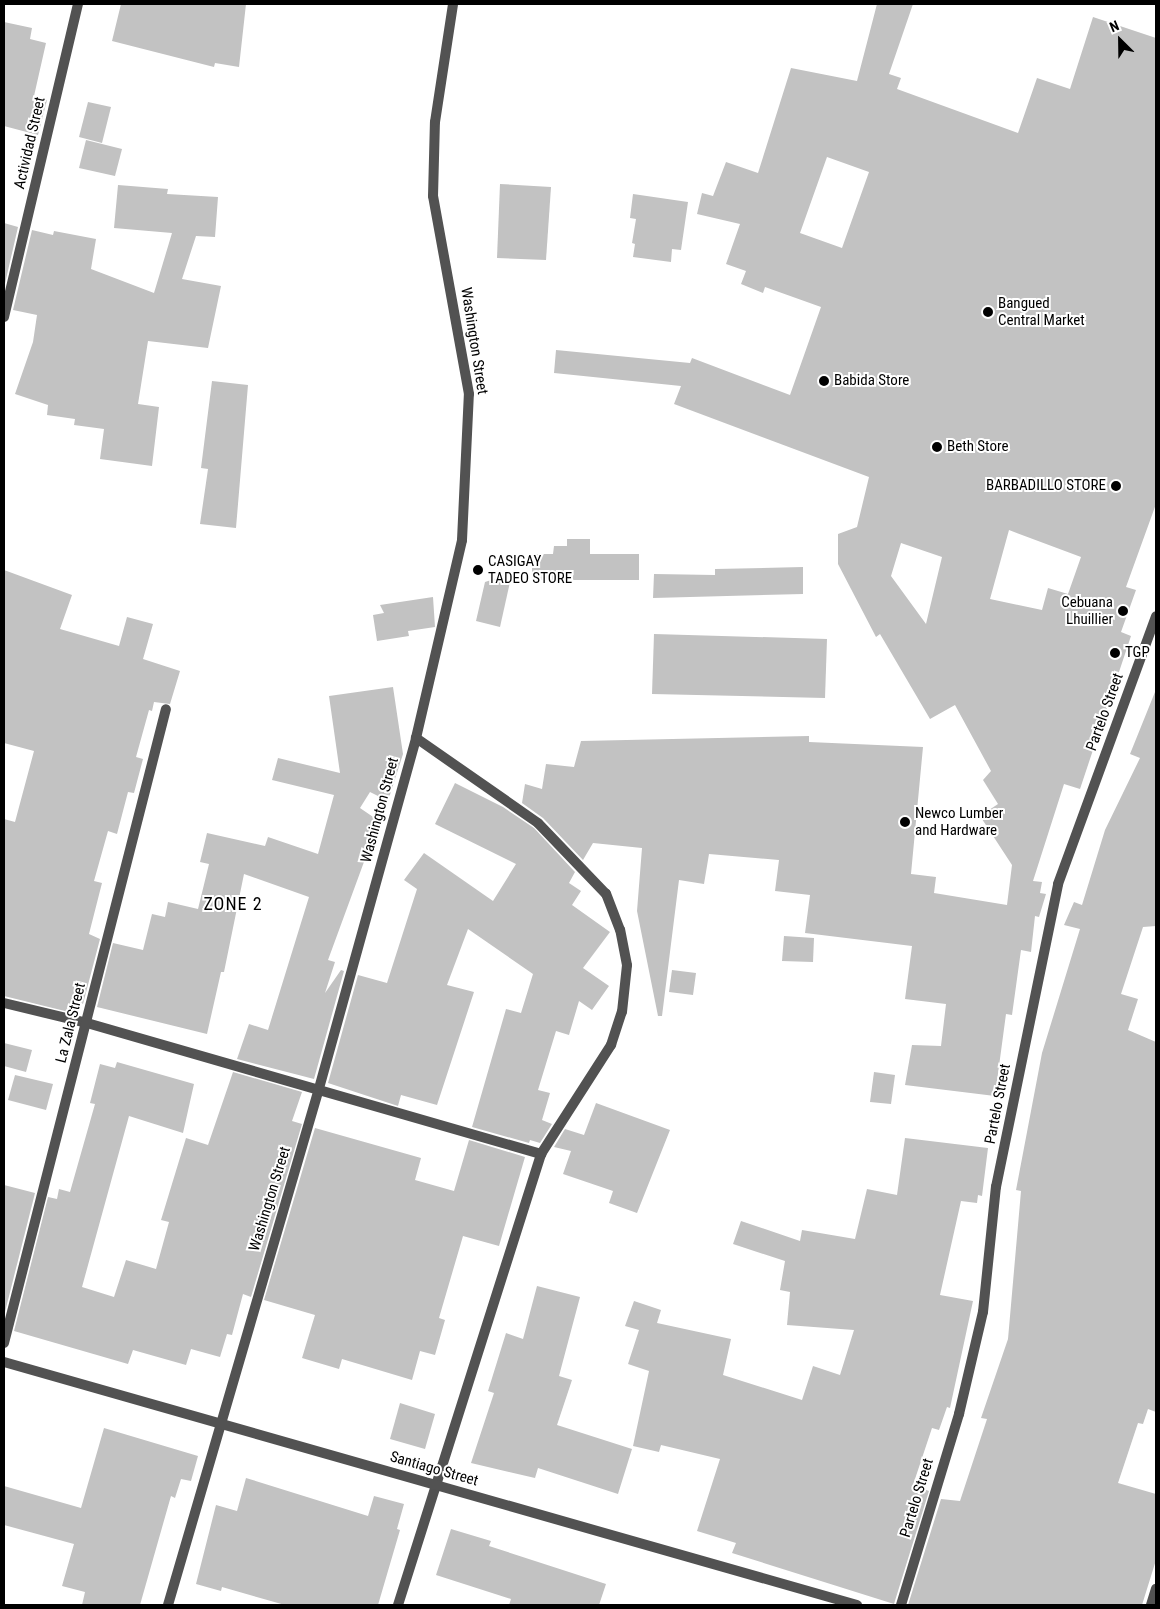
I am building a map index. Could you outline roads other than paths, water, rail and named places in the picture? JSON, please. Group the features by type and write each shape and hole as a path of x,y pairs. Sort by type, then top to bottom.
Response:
{"street":[{"name":"Actividad Street","path":"4,317 78,4"},
{"name":"Washington Street","path":"168,1605 219,1423 318,1092 416,738 462,530 469,394 432,196 435,122 453,4"},
{"name":"Partelo Street","path":"901,1605 959,1414 983,1312 996,1187 1058,884 1156,616"},
{"name":"La Zala Street","path":"4,1343 166,709"},
{"path":"398,1605 541,1154 611,1045 622,1012 627,965 620,930 606,894 538,823 416,738"},
{"path":"4,1003 87,1024 318,1092 541,1154"},
{"name":"Santiago Street","path":"4,1362 857,1605"},
{"path":"1151,1605 1156,1589"}],"place":[{"name":"Bangued Central Market","path":"988,312"},
{"name":"Babida Store","path":"824,381"},
{"name":"Beth Store","path":"937,447"},
{"name":"BARBADILLO STORE","path":"1116,486"},
{"name":"CASIGAY TADEO STORE","path":"478,570"},
{"name":"Cebuana Lhuillier","path":"1123,611"},
{"name":"TGP","path":"1115,653"},
{"name":"Newco Lumber and Hardware","path":"905,822"}],"district":[{"name":"ZONE 2","path":"233,904"}]}
